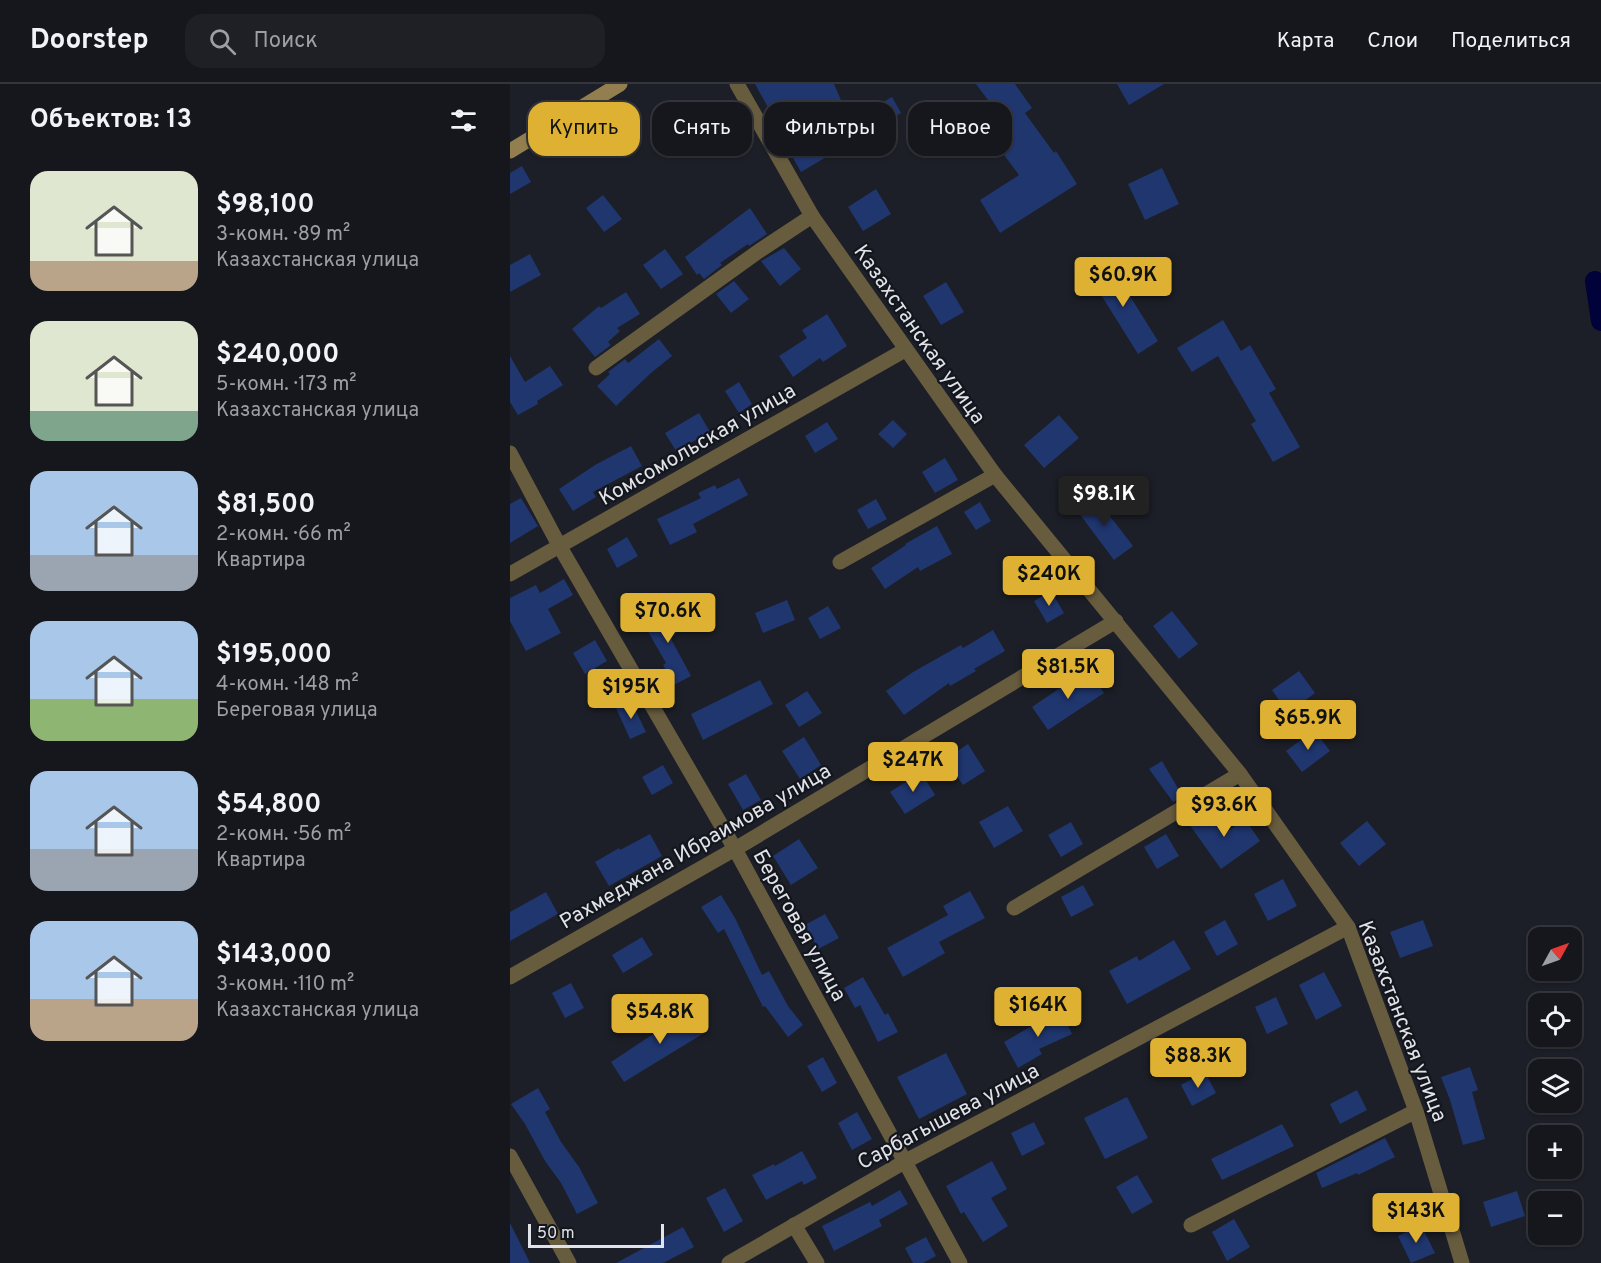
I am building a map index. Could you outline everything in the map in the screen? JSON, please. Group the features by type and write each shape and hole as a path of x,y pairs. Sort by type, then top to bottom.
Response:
{"main road":[{"path":"510,151 620,84"}],"street":[{"name":"Казахстанская улица","path":"737,84 812,216 995,475 1240,774 1348,927 1416,1111 1462,1263"},
{"path":"596,368 759,251 812,216"},
{"name":"Комсомольская улица","path":"510,574 905,350"},
{"name":"Береговая улица","path":"510,453 560,547 735,849 960,1263"},
{"path":"840,562 995,475"},
{"name":"Рахмеджана Ибраимова улица","path":"510,977 735,849 1116,621"},
{"path":"1014,908 1240,774"},
{"name":"Сарбагышева улица","path":"729,1263 906,1161 1348,927"},
{"path":"1191,1225 1416,1111"},
{"path":"510,1156 569,1263"},
{"path":"794,1225 817,1263"}],"building":[{"path":"755,84 834,84 842,102 765,102"},
{"path":"976,84 1015,84 1032,108 1025,113 1054,153 1056,151 1077,184 1000,233 980,200 1019,175 1005,156 1012,156 1012,102 990,102"},
{"path":"1117,84 1164,84 1129,105"},
{"path":"892,97 895,102 883,102"},
{"path":"896,104 901,113 896,116"},
{"path":"792,156 828,156 801,172"},
{"path":"522,166 531,182 510,194 510,173"},
{"path":"1162,168 1179,204 1145,220 1128,184"},
{"path":"876,189 891,214 863,231 848,207"},
{"path":"603,195 622,219 604,232 586,208"},
{"path":"750,208 767,234 720,263 722,265 704,279 699,273 697,275 685,257"},
{"path":"784,248 801,269 780,286 761,261"},
{"path":"665,249 683,274 661,289 643,265"},
{"path":"530,254 541,275 510,292 510,265"},
{"path":"1108,261 1158,341 1138,354 1088,274"},
{"path":"734,281 749,299 731,313 716,294"},
{"path":"946,282 964,312 941,325 923,296"},
{"path":"626,292 640,314 617,328 620,331 608,342 611,345 595,357 572,329 599,306 601,308"},
{"path":"827,314 847,346 823,362 820,358 793,377 779,356 807,338 802,330"},
{"path":"1223,320 1241,351 1250,345 1276,389 1269,393 1300,447 1273,462 1251,424 1256,421 1218,356 1192,372 1177,348"},
{"path":"659,339 672,356 616,406 597,386 610,374 608,372 625,359 628,363"},
{"path":"510,356 525,382 550,366 563,385 537,401 538,404 518,415 510,402"},
{"path":"739,382 752,404 739,413 725,391"},
{"path":"699,413 710,432 676,451 665,433"},
{"path":"1059,415 1079,438 1044,468 1024,445"},
{"path":"893,420 907,434 893,448 878,434"},
{"path":"827,422 838,439 815,453 805,436"},
{"path":"631,446 642,466 593,492 596,497 573,511 559,489 595,465"},
{"path":"945,458 958,480 935,493 922,472"},
{"path":"739,478 748,495 693,524 697,532 670,545 657,519 701,498 698,493 715,485 717,489"},
{"path":"1093,494 1133,546 1114,560 1075,508"},
{"path":"521,498 538,526 510,543 510,504"},
{"path":"876,499 887,519 868,529 857,510"},
{"path":"980,502 991,521 976,530 964,512"},
{"path":"937,526 952,554 920,571 918,567 885,589 871,568 905,544"},
{"path":"627,537 638,556 617,568 607,549"},
{"path":"564,579 573,595 548,609 561,633 526,651 510,621 510,598 536,585 540,593"},
{"path":"1051,591 1064,613 1047,623 1034,601"},
{"path":"787,600 795,620 763,633 755,613"},
{"path":"828,606 841,628 820,639 808,618"},
{"path":"670,607 683,629 670,637 691,676 674,685 663,665 666,663 643,623"},
{"path":"1172,611 1198,644 1179,659 1153,626"},
{"path":"993,630 1005,651 950,686 949,683 904,715 886,691 913,672 961,645 963,648"},
{"path":"595,640 607,661 585,674 573,653"},
{"path":"1088,669 1104,693 1048,730 1032,707"},
{"path":"1299,671 1315,693 1288,713 1272,690"},
{"path":"760,680 773,704 703,740 691,714"},
{"path":"807,691 822,713 799,727 785,705"},
{"path":"631,701 646,732 630,739 616,708"},
{"path":"1314,730 1330,751 1302,772 1286,751"},
{"path":"804,737 821,765 800,779 782,751"},
{"path":"968,744 985,771 963,785 945,759"},
{"path":"1162,761 1183,797 1173,802 1149,769"},
{"path":"663,765 673,783 652,795 642,777"},
{"path":"921,772 935,795 905,814 890,792"},
{"path":"746,774 761,800 743,810 728,784"},
{"path":"1008,806 1023,831 994,848 979,822"},
{"path":"1211,809 1227,832 1245,819 1260,841 1221,869 1189,824"},
{"path":"1367,821 1386,844 1359,866 1340,843"},
{"path":"1071,822 1083,844 1061,857 1048,835"},
{"path":"650,834 662,856 609,886 595,862"},
{"path":"1166,834 1179,856 1157,869 1144,847"},
{"path":"799,839 818,868 791,885 773,856"},
{"path":"1283,879 1297,906 1268,921 1254,894"},
{"path":"1083,885 1094,905 1071,917 1061,897"},
{"path":"970,891 985,918 939,942 945,953 903,977 887,948 948,915 943,906"},
{"path":"546,892 558,914 510,941 510,912"},
{"path":"721,895 735,918 762,975 769,971 788,1006 803,1025 788,1037 765,1006 763,1007 724,929 718,933 701,907"},
{"path":"825,914 839,938 818,949 805,925"},
{"path":"1225,920 1238,944 1217,956 1204,932"},
{"path":"1423,920 1433,946 1400,958 1390,932"},
{"path":"642,937 653,955 623,973 612,955"},
{"path":"1174,940 1191,969 1127,1004 1109,971 1137,956 1139,961"},
{"path":"1324,972 1342,1006 1316,1020 1299,985"},
{"path":"863,977 885,1015 888,1013 898,1032 878,1042 860,1005 855,1008 844,988"},
{"path":"571,983 584,1008 565,1018 552,993"},
{"path":"1276,997 1288,1024 1267,1034 1255,1007"},
{"path":"694,1007 709,1030 624,1082 611,1062"},
{"path":"1059,1008 1072,1034 1039,1049 1042,1054 1018,1068 1004,1042 1042,1020 1040,1016"},
{"path":"946,1053 967,1094 919,1119 897,1077"},
{"path":"823,1057 837,1083 822,1092 807,1066"},
{"path":"1470,1067 1478,1090 1472,1092 1485,1139 1463,1145 1441,1077"},
{"path":"1205,1072 1216,1093 1192,1106 1181,1085"},
{"path":"538,1088 550,1109 545,1112 598,1203 577,1214 561,1183 511,1104"},
{"path":"1357,1090 1367,1110 1340,1124 1330,1104"},
{"path":"1127,1097 1148,1138 1105,1159 1084,1118"},
{"path":"857,1112 872,1139 852,1150 838,1123"},
{"path":"1034,1122 1045,1144 1022,1156 1011,1133"},
{"path":"1282,1124 1294,1146 1222,1180 1211,1159"},
{"path":"1385,1138 1395,1157 1358,1175 1357,1173 1322,1188 1316,1173"},
{"path":"802,1151 817,1178 804,1185 802,1181 766,1200 752,1175 774,1164 775,1166"},
{"path":"992,1161 1007,1189 991,1198 1008,1226 983,1242 964,1212 961,1214 946,1186"},
{"path":"1137,1175 1153,1202 1132,1214 1116,1187"},
{"path":"725,1188 743,1221 724,1232 706,1198"},
{"path":"900,1190 908,1204 879,1220 882,1226 834,1251 822,1226 870,1202 872,1206"},
{"path":"1517,1191 1525,1216 1491,1227 1483,1202"},
{"path":"1234,1219 1250,1247 1227,1261 1212,1232"},
{"path":"510,1223 530,1263 510,1263"},
{"path":"1421,1225 1435,1253 1411,1263 1398,1236"},
{"path":"683,1227 694,1247 663,1263 616,1263"},
{"path":"926,1237 936,1256 923,1263 913,1263 905,1248"}],"waterway":[{"path":"1595,281 1601,321"}]}
